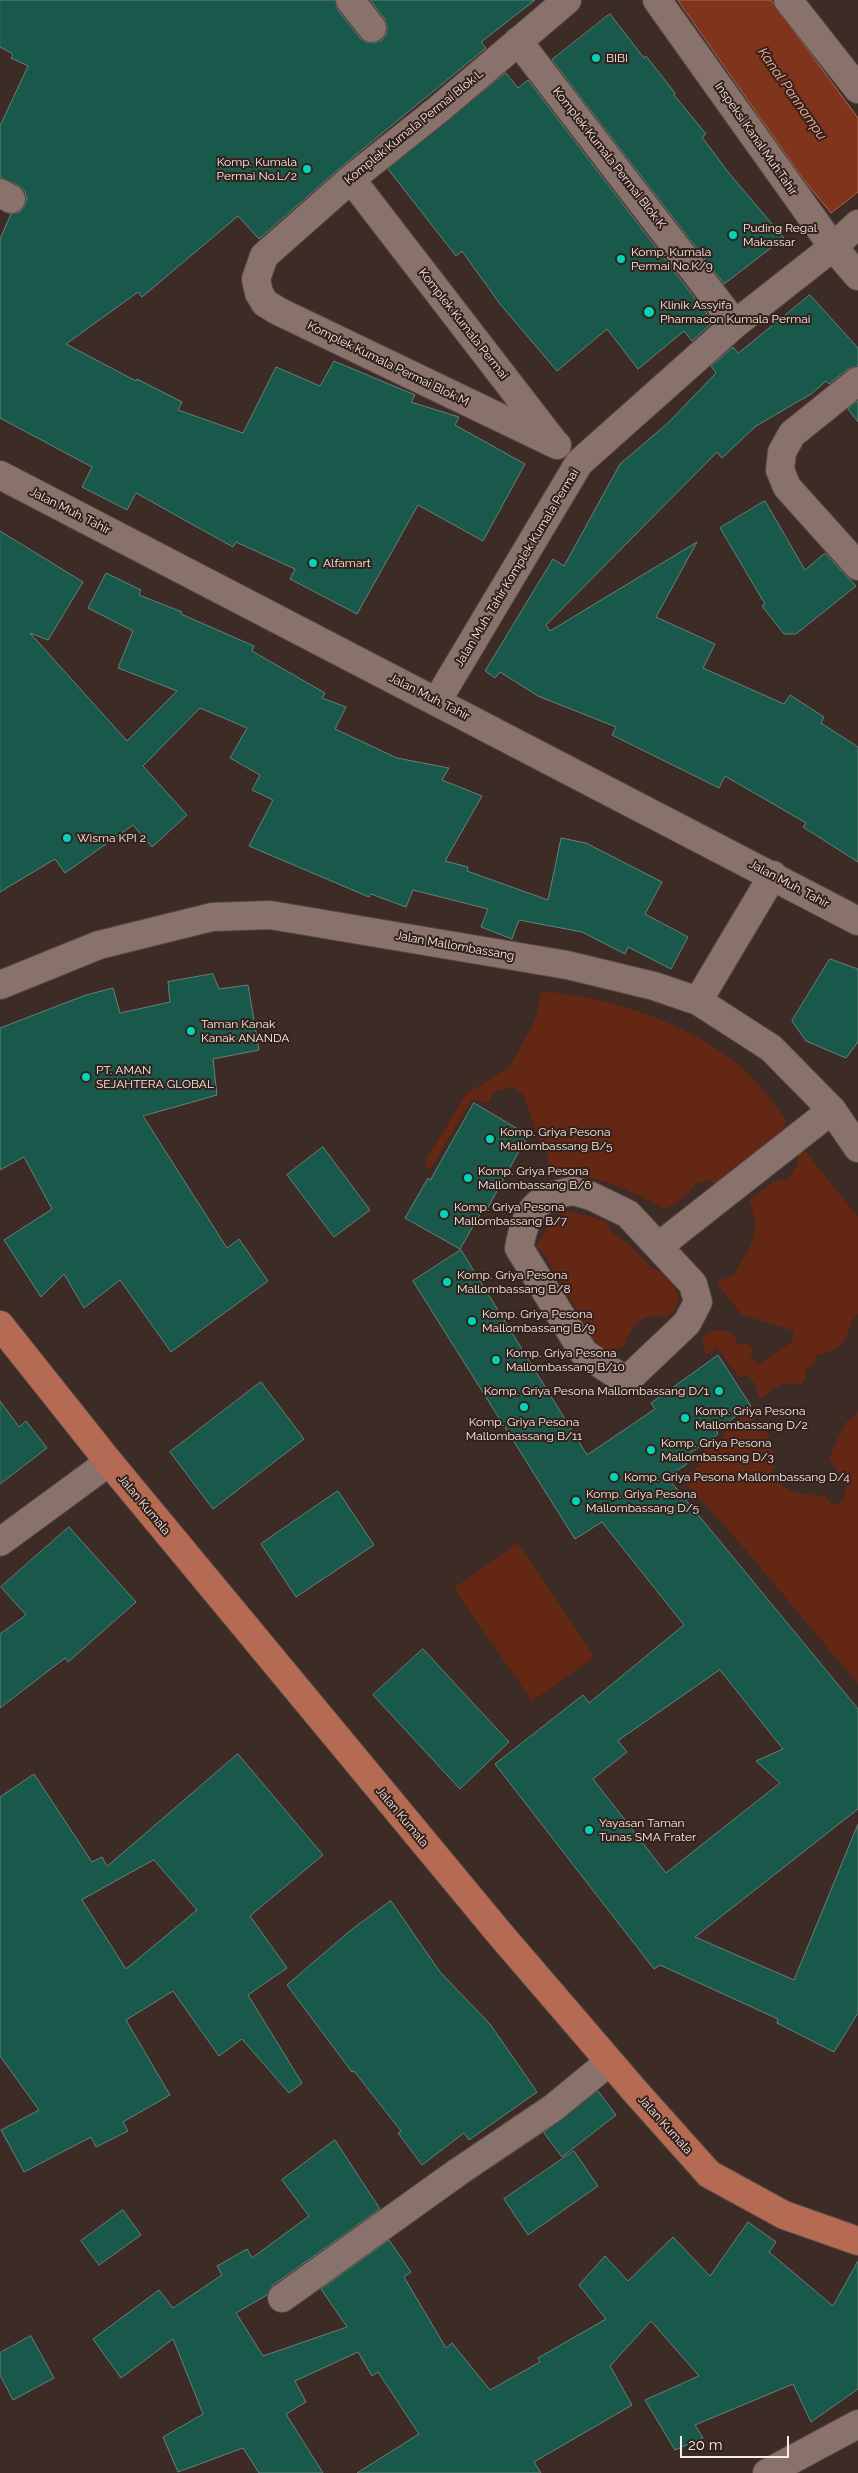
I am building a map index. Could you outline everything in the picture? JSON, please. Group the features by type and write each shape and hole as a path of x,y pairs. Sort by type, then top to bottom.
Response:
{"main road":[{"name":"Jalan Kumala","path":"0,1325 109,1462 500,1934 609,2062 709,2174 784,2216 858,2241"}],"street":[{"path":"350,0 372,28"},
{"name":"Komplek Kumala Permai Blok L","path":"264,256 351,179 439,109 567,0"},
{"name":"Inspeksi Kanal Muh.Tahir","path":"657,0 846,234 858,276"},
{"path":"788,0 858,89"},
{"name":"Komplek Kumala Permai Blok K","path":"518,41 735,324"},
{"name":"Komplek Kumala Permai","path":"351,179 557,445 579,463"},
{"name":"Jalan Muh. Tahir Komplek Kumala Permai","path":"437,701 579,463 735,324 846,234"},
{"name":"Komplek Kumala Permai Blok M","path":"264,256 256,279 259,294 265,303 346,345 557,445"},
{"path":"858,381 792,434 782,452 780,470 787,487 858,566"},
{"name":"Jalan Muh. Tahir","path":"0,475 773,875 858,921"},
{"path":"698,1001 773,875"},
{"name":"Jalan Mallombassang","path":"0,985 99,945 212,917 270,915 567,965 654,986 698,1001 771,1048 832,1110 858,1148"},
{"path":"659,1246 832,1110"},
{"path":"574,1191 591,1196 628,1214 659,1246 694,1284 698,1302 687,1323 626,1382 584,1353 519,1248 523,1229 532,1210 553,1194 574,1191"},
{"path":"0,1542 109,1462"},
{"path":"282,2298 458,2172 553,2108 609,2062"},
{"path":"767,2473 858,2424"}],"shaded area":[{"path":"541,993 592,998 616,1004 641,1012 688,1032 730,1058 746,1071 774,1103 786,1121 783,1129 718,1187 709,1180 697,1183 682,1199 666,1209 601,1180 574,1176 559,1177 549,1170 548,1155 540,1142 523,1095 514,1087 495,1091 488,1103 472,1099 430,1170 425,1167 428,1156 467,1093 509,1068 536,1018"},
{"path":"801,1146 858,1217 858,1314 852,1322 844,1342 831,1351 815,1356 815,1364 805,1369 806,1377 800,1385 780,1385 764,1397 759,1397 755,1384 751,1379 745,1374 740,1378 717,1348 706,1355 702,1337 718,1330 730,1332 735,1335 736,1345 746,1343 754,1350 750,1358 759,1364 791,1343 795,1331 742,1315 716,1282 734,1275 750,1247 755,1231 755,1222 749,1200 775,1181 789,1179 797,1164"},
{"path":"566,1210 605,1221 614,1235 628,1243 652,1268 666,1274 676,1290 679,1303 668,1317 651,1316 640,1321 631,1331 624,1346 607,1351 594,1341 586,1330 571,1299 556,1279 545,1254 536,1247 550,1223"},
{"path":"750,1411 754,1415 755,1427 769,1434 775,1461 771,1476 776,1482 795,1492 825,1496 833,1506 843,1500 846,1486 829,1458 846,1422 856,1415 858,1411 858,1684 733,1535 680,1477 698,1468 701,1455 705,1449 717,1449 726,1429"},
{"path":"518,1543 594,1657 532,1701 454,1588"}],"water":[{"name":"Kanal Pannampu","path":"678,0 771,0 858,118 858,192 831,213 804,180"}],"building":[{"path":"0,0 335,0 338,10 360,38 366,42 374,43 382,40 387,33 387,26 384,18 370,0 535,0 481,42 486,48 341,167 259,239 238,216 142,297 138,292 66,344 136,381 137,379 182,402 178,410 243,433 276,367 320,386 334,361 415,395 411,402 459,417 455,425 525,464 483,541 418,505 357,614 290,579 295,569 236,542 233,547 136,493 127,510 82,487 92,467 0,418 0,239 11,214 20,212 27,199 25,191 19,186 0,177 0,126 28,66 11,58 13,54 0,47"},
{"path":"610,14 644,58 646,56 675,93 674,95 706,134 702,137 728,172 784,238 724,284 552,60"},
{"path":"506,73 518,88 528,80 713,322 692,341 684,331 638,369 607,329 557,371 500,304 462,251 456,256 388,169"},
{"path":"810,295 858,348 858,366 848,369 829,384 826,381 811,394 756,426 722,458 717,452 546,625 550,631 697,542 656,617 715,644 703,668 784,704 790,695 824,717 821,723 858,747 858,862 803,827 806,823 725,776 719,788 612,735 616,727 538,696 500,672 495,678 485,671 553,559 564,566 620,464 668,423 716,373 711,366 733,347 738,353"},
{"path":"858,401 858,422 848,409"},
{"path":"765,501 805,570 825,553 856,586 796,634 784,634 762,606 765,604 720,528"},
{"path":"0,531 83,582 48,640 30,633 127,741 177,691 118,668 133,631 88,608 106,573 141,590 139,595 182,612 181,614 254,646 252,651 325,693 322,698 346,707 335,729 397,758 449,768 442,780 482,796 445,861 468,867 467,871 548,900 561,838 586,843 662,882 645,914 688,937 671,969 628,947 625,954 582,932 519,920 512,939 481,927 488,909 413,890 406,907 371,894 369,897 249,846 273,800 252,790 260,775 230,758 247,728 200,708 143,766 187,815 152,847 133,825 65,873 55,859 0,892"},
{"path":"830,959 858,969 858,1042 846,1058 806,1041 792,1021"},
{"path":"213,974 219,989 248,985 259,1050 213,1059 217,1095 143,1116 227,1248 239,1239 268,1281 171,1352 120,1280 84,1308 64,1274 41,1297 4,1240 52,1209 24,1157 0,1170 0,1028 86,995 113,988 120,1013 170,1002 168,982"},
{"path":"474,1103 528,1135 486,1211 483,1209 460,1249 405,1218 428,1178 430,1180"},
{"path":"323,1147 370,1210 334,1237 287,1175"},
{"path":"461,1250 587,1455 655,1409 651,1403 718,1355 751,1406 716,1430 718,1434 683,1458 687,1464 667,1477 858,1709 858,1809 695,1937 794,1980 858,1824 858,2013 834,2052 777,2023 778,2019 660,1965 654,1969 495,1764 583,1695 589,1703 684,1625 602,1522 575,1539 413,1281","holes":["720,1670 783,1749 756,1761 780,1783 666,1873 593,1779 627,1752 618,1741"]},
{"path":"261,1382 304,1439 213,1509 170,1452"},
{"path":"0,1401 19,1427 26,1421 47,1448 0,1484"},
{"path":"338,1491 374,1545 296,1597 261,1544"},
{"path":"69,1527 136,1602 68,1662 65,1658 0,1708 0,1634 26,1615 1,1587"},
{"path":"423,1649 509,1742 460,1789 373,1695"},
{"path":"238,1754 323,1855 250,1916 287,1968 248,1995 302,2083 289,2093 242,2039 219,2056 173,1991 126,2020 170,2095 123,2122 128,2131 96,2147 91,2137 24,2172 1,2130 39,2110 0,2056 0,1797 34,1774 92,1862 102,1857 107,1866","holes":["154,1860 197,1910 126,1969 82,1900"]},
{"path":"391,1901 440,1972 490,2024 537,2092 469,2140 464,2133 422,2165 398,2133 401,2131 354,2071 352,2072 287,1985 351,1930"},
{"path":"598,2091 616,2115 562,2157 544,2133"},
{"path":"335,2140 380,2209 273,2285 267,2295 236,2313 263,2356 347,2327 321,2289 389,2240 411,2272 404,2277 446,2348 452,2343 490,2390 540,2362 538,2358 606,2319 579,2285 605,2256 628,2281 673,2237 710,2276 748,2222 776,2242 769,2252 833,2306 858,2261 858,2389 811,2422 793,2384 695,2425 703,2438 675,2450 645,2400 699,2376 651,2321 610,2366 632,2405 534,2462 541,2473 357,2473 419,2434 378,2372 372,2376 358,2352 295,2381 306,2402 286,2414 323,2473 259,2473 243,2448 178,2472 163,2437 203,2414 173,2339 121,2378 93,2339 159,2290 173,2308 222,2275 217,2266 247,2249 252,2258 309,2216 282,2180"},
{"path":"574,2151 598,2186 528,2235 504,2199"},
{"path":"123,2210 141,2235 99,2265 81,2241"},
{"path":"31,2336 54,2378 13,2400 0,2375 0,2353"}],"place":[{"name":"BIBI","path":"596,58"},
{"name":"Komp. Kumala Permai No.L/2","path":"307,169"},
{"name":"Puding Regal Makassar","path":"733,235"},
{"name":"Komp. Kumala Permai No.K/9","path":"621,259"},
{"name":"Klinik Assyifa Pharmacon Kumala Permai","path":"649,312"},
{"name":"Alfamart","path":"313,563"},
{"name":"Wisma KPI 2","path":"67,838"},
{"name":"Taman Kanak Kanak ANANDA","path":"191,1031"},
{"name":"PT. AMAN SEJAHTERA GLOBAL","path":"86,1077"},
{"name":"Komp. Griya Pesona Mallombassang B/5","path":"490,1139"},
{"name":"Komp. Griya Pesona Mallombassang B/6","path":"468,1178"},
{"name":"Komp. Griya Pesona Mallombassang B/7","path":"444,1214"},
{"name":"Komp. Griya Pesona Mallombassang B/8","path":"447,1282"},
{"name":"Komp. Griya Pesona Mallombassang B/9","path":"472,1321"},
{"name":"Komp. Griya Pesona Mallombassang B/10","path":"496,1360"},
{"name":"Komp. Griya Pesona Mallombassang D/1","path":"719,1391"},
{"name":"Komp. Griya Pesona Mallombassang B/11","path":"524,1407"},
{"name":"Komp. Griya Pesona Mallombassang D/2","path":"685,1418"},
{"name":"Komp. Griya Pesona Mallombassang D/3","path":"651,1450"},
{"name":"Komp. Griya Pesona Mallombassang D/4","path":"614,1477"},
{"name":"Komp. Griya Pesona Mallombassang D/5","path":"576,1501"},
{"name":"Yayasan Taman Tunas SMA Frater","path":"589,1830"}]}
